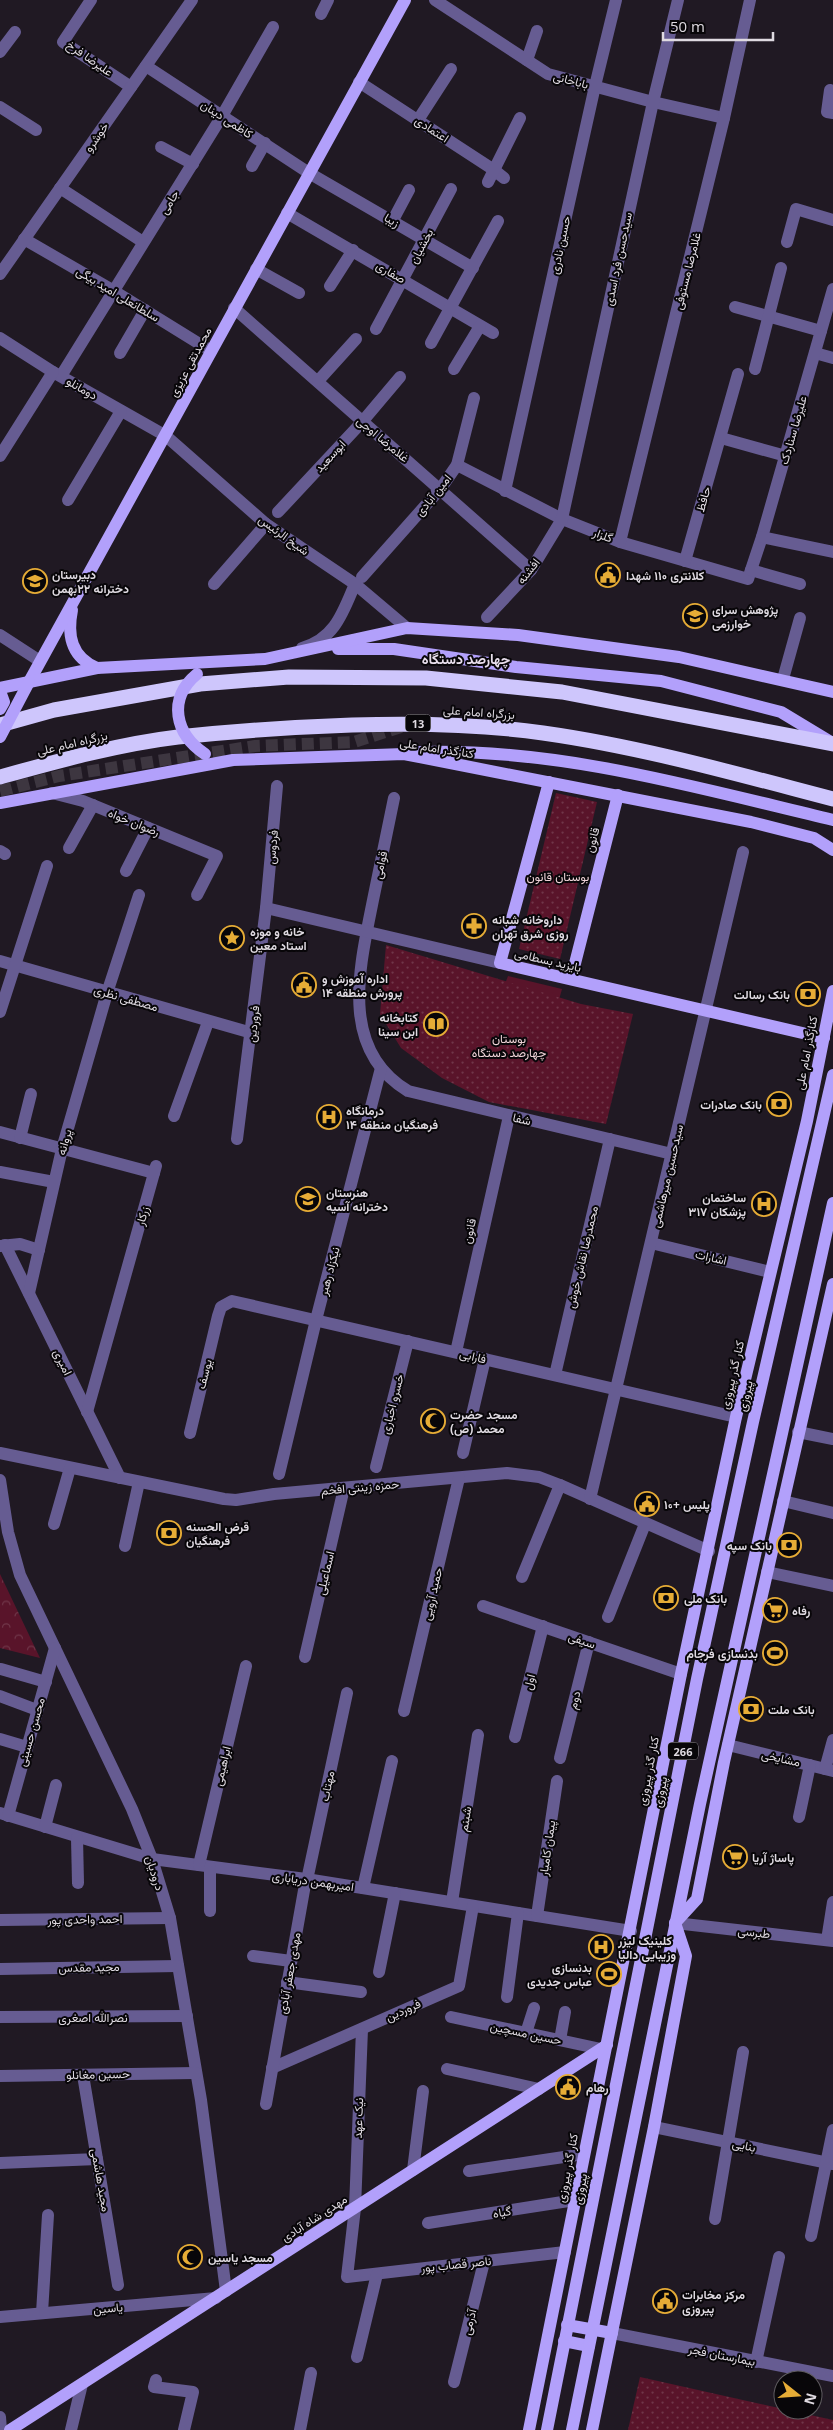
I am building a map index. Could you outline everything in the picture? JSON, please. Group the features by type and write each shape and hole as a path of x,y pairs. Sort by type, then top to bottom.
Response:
{"highway":[{"path":"0,725 54,710 200,684 289,678 426,678 562,692 833,744"},
{"name":"بزرگراه امام علی","path":"0,776 91,753 177,737 315,726 413,723 533,732 646,750 833,799"}],"main road":[{"name":"محمدتقی عزیزی","path":"0,738 40,661 166,436 234,308 405,0"},
{"path":"74,601 70,623 72,643 76,653 83,660 97,668"},
{"path":"0,709 4,702 4,696 0,690 97,668 265,659 407,628 518,636 670,656 833,692"},
{"path":"314,649 394,648 516,667 661,682 781,712 833,744"},
{"path":"233,760 205,754 185,738 179,719 182,689 197,674 238,660"},
{"path":"404,754 450,751 530,757 580,764 688,786 833,820"},
{"name":"کنارگذر امام علی","path":"0,803 49,792 233,760 404,754 618,795 796,833 814,838 833,850"},
{"path":"500,963 549,782"},
{"name":"قانون","path":"571,980 618,795"},
{"name":"بایزید بسطامی","path":"500,963 824,1038"},
{"name":"کنارگذر امام علی","path":"807,1121 833,991"},
{"name":"پیروزی","path":"547,2430 697,1679 753,1422 833,1075"},
{"path":"802,1140 820,1134 807,1121"},
{"name":"کنار گذر پیروزی","path":"529,2430 604,2047 631,1931 681,1674 736,1417 807,1121"},
{"name":"266","path":"572,2430 675,1923 814,1278 833,1203"},
{"path":"592,2430 654,2127 686,1956 675,1923 697,1899 728,1745 833,1283 814,1278"},
{"path":"782,1428 798,1432"},
{"path":"766,1498 783,1501"},
{"path":"751,1569 767,1572"},
{"name":"مهدی شاه آبادی","path":"10,2430 604,2047"},
{"path":"634,2124 654,2127"},
{"path":"567,2325 612,2334"},
{"path":"564,2341 589,2346"}],"street":[{"name":"علیرضا فرخ","path":"91,0 63,42 131,87"},
{"path":"321,14 328,0"},
{"name":"باباخانی","path":"435,0 548,74 653,102 724,118"},
{"name":"حسین نادری","path":"506,491 595,86 616,0"},
{"name":"سیدحسن فرد اسدی","path":"562,519 653,102 678,0"},
{"name":"غلامرضا مستوفی","path":"620,542 724,118 750,0"},
{"name":"خوشرو","path":"0,274 146,66 187,2"},
{"name":"جامی","path":"0,456 114,291 222,116 274,27"},
{"path":"527,60 537,31"},
{"path":"0,51 15,32"},
{"name":"کاظمی دینان","path":"146,66 309,173"},
{"path":"418,120 451,69"},
{"name":"اعتمادی","path":"359,82 418,120 495,177 520,118"},
{"path":"830,90 827,112 833,113"},
{"path":"0,107 36,130"},
{"path":"252,166 264,143"},
{"path":"161,148 192,164"},
{"name":"زیبا","path":"309,173 473,268"},
{"path":"60,188 143,242"},
{"name":"بخشیان","path":"376,329 451,189"},
{"path":"393,220 409,190"},
{"path":"787,242 796,209 833,220"},
{"name":"صفاری","path":"287,213 493,333"},
{"path":"431,344 498,221"},
{"name":"سلطانعلی امید بیگی","path":"24,239 114,291 211,351"},
{"path":"330,286 353,250"},
{"path":"256,268 299,293"},
{"path":"755,369 781,268"},
{"name":"علیرضا سناردک","path":"751,570 786,456 833,289"},
{"path":"735,307 821,332"},
{"name":"غلامرضا اوجی","path":"234,308 362,422 441,488 531,570"},
{"path":"120,353 145,310"},
{"path":"454,369 480,326"},
{"name":"دومانلو","path":"0,338 57,374 166,436"},
{"path":"318,382 356,339"},
{"path":"815,353 833,358"},
{"name":"حافظ","path":"685,561 738,374"},
{"name":"ابوسعید","path":"278,512 362,422 400,377"},
{"name":"امین آبادی","path":"358,580 441,488 457,465 474,398"},
{"path":"68,500 120,411"},
{"name":"شیخ الرئیس","path":"166,436 266,524 358,580 407,628"},
{"path":"720,438 786,456"},
{"name":"گلزار","path":"457,465 562,519 620,542 746,580 751,570"},
{"name":"افشنه","path":"487,618 531,570 562,519"},
{"path":"214,584 266,524"},
{"path":"762,537 833,552"},
{"path":"751,570 800,584"},
{"path":"265,659 310,646 333,631 342,617 358,580"},
{"path":"783,680 800,618"},
{"path":"0,635 40,661"},
{"name":"فردوس","path":"266,908 278,786"},
{"name":"رضوان خواه","path":"49,792 93,805 217,856 197,895"},
{"name":"قوامی","path":"381,1068 362,1028 358,1006 358,988 367,932 394,798"},
{"path":"69,848 93,805"},
{"path":"126,872 148,828"},
{"name":"سیدحسین میرهاشمی","path":"590,1499 743,852"},
{"path":"0,1012 48,866"},
{"name":"پروانه","path":"29,1293 62,1149 107,993 139,895"},
{"name":"بایزید بسطامی","path":"266,908 500,963"},
{"name":"فروردین","path":"237,1139 252,1033 266,908"},
{"name":"مصطفی نظری","path":"0,961 208,1022 252,1033"},
{"path":"174,1116 208,1022"},
{"name":"شفا","path":"381,1068 393,1082 408,1091 672,1154"},
{"name":"نیکزاد رهبر","path":"279,1474 316,1320 381,1068"},
{"path":"20,1138 30,1094"},
{"name":"قانون","path":"456,1352 508,1116"},
{"name":"زرکار","path":"0,1132 62,1149 155,1170 87,1412"},
{"name":"محمدرضا نقاش خوش","path":"554,1375 610,1139"},
{"path":"0,1172 54,1182"},
{"name":"اشارات","path":"651,1243 770,1272"},
{"path":"3,1246 20,1244 39,1250"},
{"name":"امیری","path":"3,1246 29,1293 120,1478"},
{"name":"فارابی","path":"218,1316 222,1307 232,1301 736,1417"},
{"name":"یوسف","path":"190,1433 218,1316"},
{"name":"خسرو اخباری","path":"376,1467 408,1341"},
{"path":"463,1453 485,1359"},
{"path":"798,1432 833,1439"},
{"name":"حمزه زینتی افخم","path":"0,1453 236,1500 507,1473 539,1477 708,1551"},
{"path":"54,1524 70,1468"},
{"name":"حمید آرویی","path":"404,1711 459,1478"},
{"name":"درودیان","path":"0,1480 8,1532 20,1575 132,1809 152,1859 170,1918 196,2073 221,2294"},
{"path":"125,1546 139,1482"},
{"path":"522,1577 560,1485"},
{"name":"اسماعیلی","path":"305,1657 344,1488"},
{"path":"783,1501 833,1513"},
{"path":"608,1617 645,1524"},
{"path":"767,1572 833,1586"},
{"name":"سیفی","path":"483,1606 681,1674"},
{"name":"اول","path":"515,1737 543,1626"},
{"name":"دوم","path":"560,1758 589,1642"},
{"name":"محسن حسینی","path":"4,1815 27,1747 55,1648"},
{"name":"ابراهیمی","path":"210,1911 205,1866 246,1666"},
{"path":"1,1669 46,1682"},
{"name":"مهتاب","path":"306,1879 347,1693"},
{"path":"0,1696 38,1710"},
{"name":"شبنم","path":"452,1902 478,1735"},
{"path":"0,1739 27,1747"},
{"path":"829,1770 833,1740"},
{"name":"مشایخی","path":"728,1745 829,1770"},
{"path":"363,1888 392,1761"},
{"path":"799,1817 810,1765"},
{"name":"پیمان کامیار","path":"537,1916 557,1781"},
{"path":"45,1827 56,1785"},
{"name":"امیربهمن دریاباری","path":"4,1815 152,1859 306,1879 631,1931"},
{"path":"77,1838 78,1883"},
{"name":"مهدی جعفر آبادی","path":"266,2104 306,1879"},
{"path":"379,1972 395,1894"},
{"path":"830,1940 833,1902"},
{"name":"فروردین","path":"272,2068 459,1986 473,1906"},
{"path":"507,1998 518,1913"},
{"name":"احمد واحدی پور","path":"0,1920 170,1918"},
{"name":"طبرسی","path":"675,1923 830,1940"},
{"path":"253,1956 291,1961"},
{"name":"مجید مقدس","path":"0,1969 178,1966"},
{"path":"288,1982 361,1992"},
{"path":"526,2033 534,2008"},
{"path":"560,2040 565,2012"},
{"name":"نصرالله اصغری","path":"0,2017 187,2016"},
{"name":"حسین مسچین","path":"451,2017 560,2040 604,2047"},
{"name":"نیک عهد","path":"347,2277 355,2208 362,2029"},
{"path":"715,2219 726,2142 743,2052"},
{"path":"447,2069 539,2089"},
{"name":"حسین مغانلو","path":"0,2076 196,2073"},
{"name":"مجید هاشمی","path":"83,2075 118,2285"},
{"path":"413,2170 424,2092"},
{"name":"بنایی","path":"654,2127 829,2163"},
{"path":"811,2236 829,2163 833,2130"},
{"path":"469,2171 584,2154"},
{"path":"0,2163 97,2159"},
{"name":"گیاه","path":"428,2223 575,2200"},
{"path":"42,2313 48,2215"},
{"name":"ناصر قصاب پور","path":"347,2277 565,2252"},
{"path":"756,2362 779,2257"},
{"name":"آذرمی","path":"454,2382 484,2262"},
{"path":"358,2357 377,2274"},
{"name":"یاسین","path":"0,2317 221,2294"},
{"name":"بیمارستان فجر","path":"612,2334 833,2376"},
{"path":"300,2430 311,2372"},
{"path":"156,2380 154,2387 192,2392 184,2430"},
{"path":"71,2430 82,2384"},
{"path":"0,2417 1,2430"}],"green space":[{"name":"بوستان قانون","path":"556,793 597,802 560,959 519,949"},
{"name":"بوستان چهارصد دستگاه","path":"386,945 581,1004 633,1014 606,1124 489,1102 442,1078 401,1048 380,1014"},
{"path":"508,976 562,989 557,1007 502,992"},
{"path":"0,1574 40,1658 0,1648"},
{"path":"640,2377 773,2407 773,2420 823,2420 823,2418 833,2420 833,2430 628,2430"}],"tunnel":[{"path":"0,791 59,776 255,746 354,742 401,727"}],"place":[{"name":"کلانتری ۱۱۰ شهدا","path":"608,575"},
{"name":"دبیرستان دخترانه ۲۲بهمن","path":"35,581"},
{"name":"پژوهش سرای خوارزمی","path":"695,616"},
{"name":"داروخانه شبانه روزی شرق تهران","path":"474,926"},
{"name":"خانه و موزه استاد معین","path":"232,938"},
{"name":"اداره آموزش و پرورش منطقه ۱۴","path":"304,985"},
{"name":"بانک رسالت","path":"808,994"},
{"name":"کتابخانه ابن سینا","path":"436,1024"},
{"name":"بانک صادرات","path":"779,1104"},
{"name":"درمانگاه فرهنگیان منطقه ۱۴","path":"329,1117"},
{"name":"هنرستان دخترانه آسیه","path":"308,1199"},
{"name":"ساختمان پزشکان ۳۱۷","path":"764,1204"},
{"name":"مسجد حضرت محمد (ص)","path":"433,1421"},
{"name":"پلیس +۱۰","path":"647,1504"},
{"name":"قرض الحسنه فرهنگیان","path":"169,1533"},
{"name":"بانک سپه","path":"789,1545"},
{"name":"بانک ملی","path":"666,1598"},
{"name":"رفاه","path":"775,1610"},
{"name":"بدنسازی فرجام","path":"775,1653"},
{"name":"بانک ملت","path":"751,1709"},
{"name":"پاساژ آریا","path":"735,1857"},
{"name":"کلینیک لیزر وزیبایی دالیا","path":"601,1947"},
{"name":"بدنسازی عباس جدیدی","path":"609,1974"},
{"name":"رهام","path":"568,2087"},
{"name":"مسجد یاسین","path":"190,2257"},
{"name":"مرکز مخابرات پیروزی","path":"665,2301"}],"district":[{"name":"چهارصد دستگاه","path":"466,658"}]}
